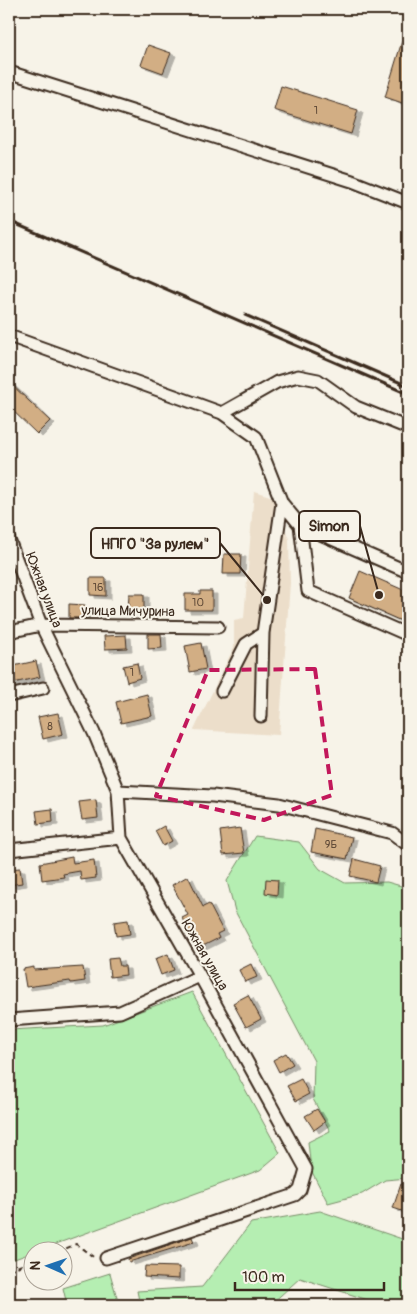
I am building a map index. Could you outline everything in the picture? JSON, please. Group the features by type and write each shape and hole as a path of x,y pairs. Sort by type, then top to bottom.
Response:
{"street":[{"path":"9,72 352,181 408,203"},
{"path":"9,336 222,414 256,437 282,503 300,525 408,572"},
{"path":"222,414 277,382 298,376 318,380 356,407 408,428"},
{"path":"261,716 263,633 282,503"},
{"path":"300,525 308,591 408,635"},
{"name":"Южная улица","path":"9,540 41,625 94,733 118,791 120,838 200,976 306,1169 300,1190 295,1195 106,1258"},
{"name":"улица Мичурина","path":"9,632 41,625 218,627"},
{"path":"222,691 246,644 263,633"},
{"path":"9,696 43,688"},
{"path":"118,791 213,796 279,804 392,833 408,845"},
{"path":"9,850 120,838"},
{"path":"9,1020 120,1012 200,976"}],"path":[{"path":"408,845 405,872 408,881"},
{"path":"72,1246 76,1244 96,1259 106,1258"},
{"path":"9,1270 22,1265"}],"highlighted area":[{"path":"315,669 332,795 264,820 156,796 208,670"}],"shaded area":[{"path":"254,491 273,497 289,539 290,583 279,735 194,730 234,647 234,620 244,618"}],"green space":[{"path":"255,836 299,842 320,869 345,883 387,882 408,888 408,1178 385,1180 362,1194 328,1203 311,1170 308,1142 330,1131 313,1099 314,1061 235,911 227,881"},
{"path":"192,992 280,1153 260,1170 61,1242 22,1242 22,1256 9,1261 9,1030 103,1025"},
{"path":"320,1211 408,1241 408,1305 376,1305 368,1300 300,1278 270,1305 140,1305 137,1291 202,1287 251,1223"},
{"path":"110,1273 119,1305 67,1305 64,1292 72,1292 72,1285"}],"building":[{"path":"406,28 408,28 408,105 385,97"},
{"path":"148,45 171,53 163,73 141,65"},
{"path":"281,86 358,110 351,134 274,110"},
{"path":"9,382 50,421 37,434 9,407"},
{"path":"224,554 241,554 240,574 223,574"},
{"path":"360,571 408,592 408,624 349,598"},
{"path":"90,578 106,578 106,596 90,595"},
{"path":"200,591 212,591 212,610 185,610 185,594 200,594"},
{"path":"129,594 144,594 144,612 128,612"},
{"path":"69,604 85,605 84,618 69,618"},
{"path":"148,634 161,634 162,648 148,649"},
{"path":"126,635 127,648 105,649 104,636"},
{"path":"201,643 206,669 190,672 185,646"},
{"path":"36,661 40,677 9,684 9,667"},
{"path":"137,663 140,678 127,682 123,666"},
{"path":"147,694 152,716 121,723 116,702"},
{"path":"58,713 63,734 43,739 38,717"},
{"path":"96,800 98,818 82,820 79,802"},
{"path":"52,809 53,822 38,824 36,811"},
{"path":"164,826 172,841 163,846 155,831"},
{"path":"240,828 244,853 223,855 220,831"},
{"path":"315,829 352,837 347,859 311,852"},
{"path":"72,857 73,863 94,860 96,878 81,880 80,871 63,874 64,877 42,880 40,863"},
{"path":"354,859 380,866 376,882 350,876"},
{"path":"20,868 22,883 9,885 9,869"},
{"path":"188,876 203,907 209,904 223,931 217,934 219,938 197,949 182,918 188,915 172,885"},
{"path":"266,879 278,880 277,895 265,893"},
{"path":"128,920 130,934 116,936 114,922"},
{"path":"168,954 174,970 161,975 155,959"},
{"path":"118,958 120,966 125,966 126,975 110,977 108,959"},
{"path":"251,964 257,977 245,982 239,970"},
{"path":"34,967 34,970 83,967 85,981 71,983 70,981 26,987 23,969"},
{"path":"248,995 261,1019 246,1027 233,1003"},
{"path":"286,1053 293,1064 279,1072 273,1060"},
{"path":"301,1079 309,1094 296,1101 287,1086"},
{"path":"317,1109 325,1122 314,1130 305,1116"},
{"path":"401,1184 408,1187 408,1213 393,1208"},
{"path":"192,1237 194,1242 129,1262 128,1259"},
{"path":"145,1266 179,1267 179,1279 144,1277"}],"railway":[{"path":"9,221 408,394"},
{"path":"245,315 408,386"}],"place":[{"name":"Simon","path":"379,595"},
{"name":"НПГО \"За рулем\"","path":"267,600"}]}
